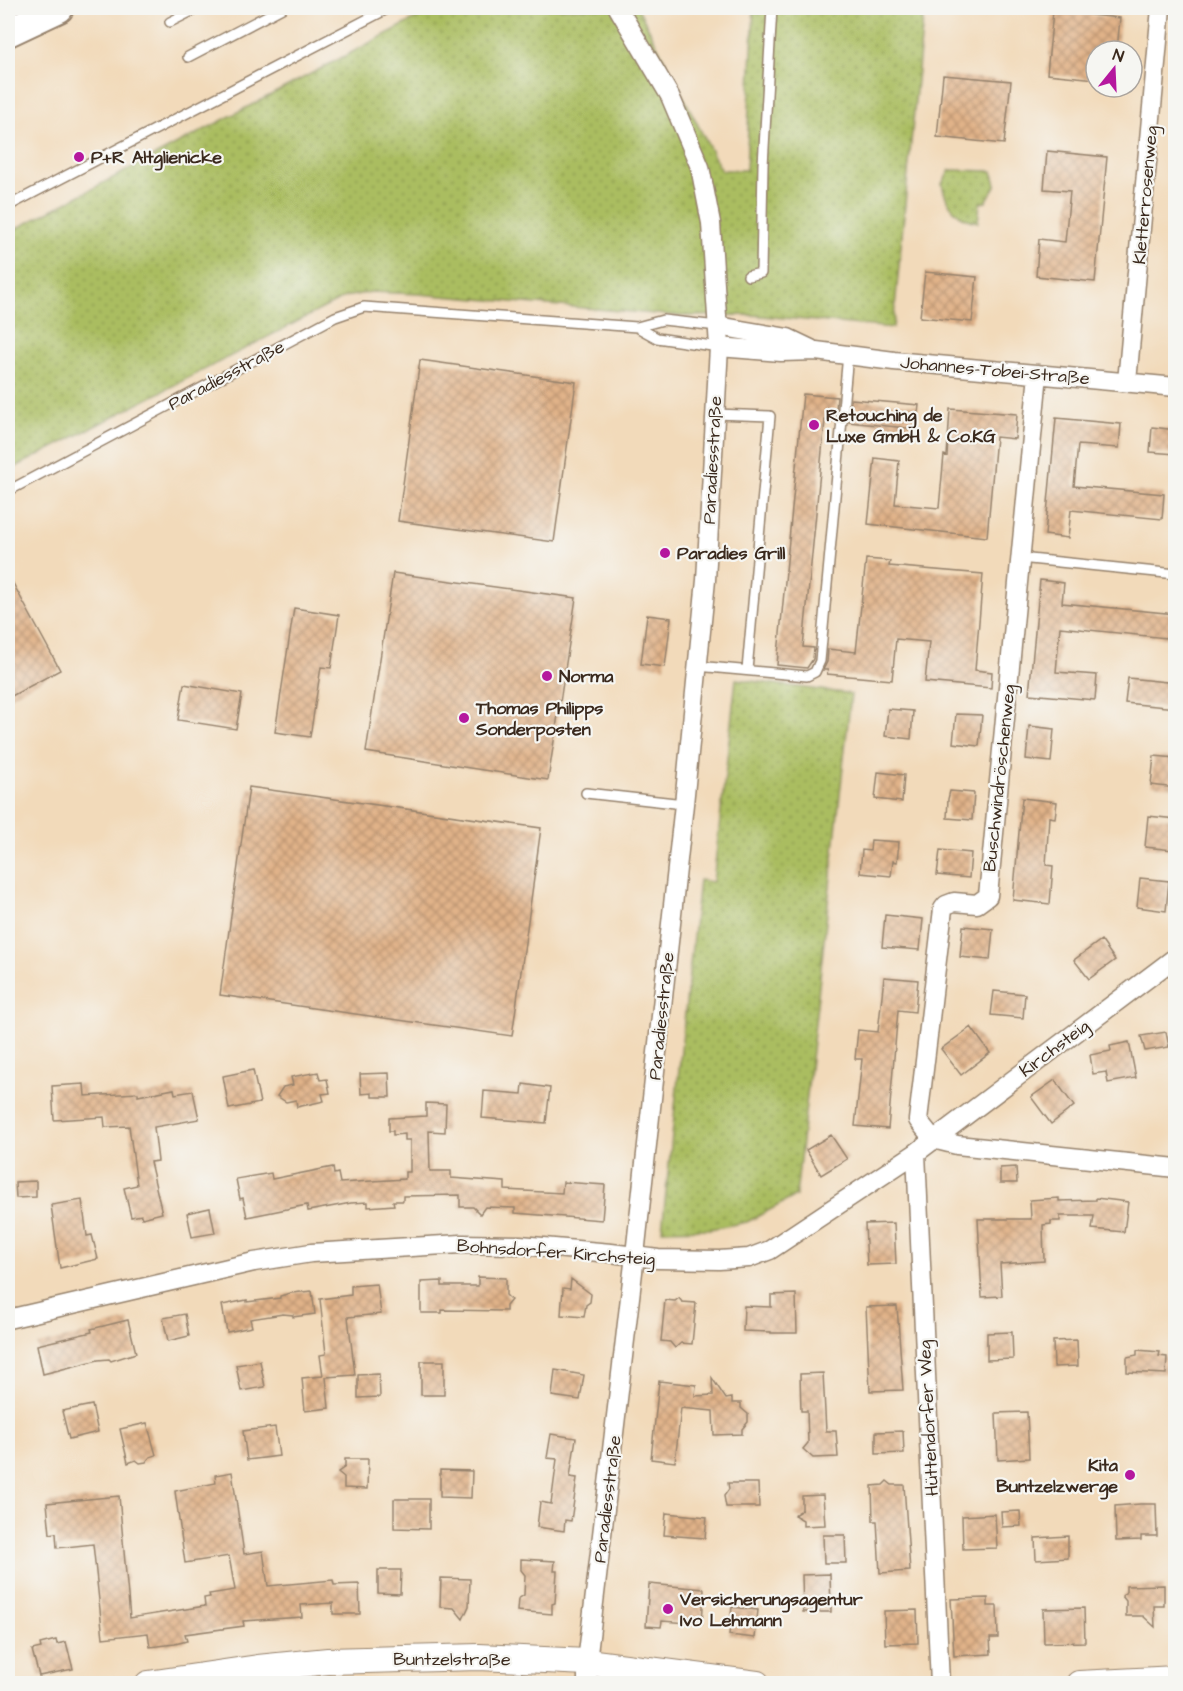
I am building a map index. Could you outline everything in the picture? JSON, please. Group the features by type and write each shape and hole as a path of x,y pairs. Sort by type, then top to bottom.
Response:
{"main road":[{"path":"8,32 59,8"}],"street":[{"name":"Paradiesstraße","path":"587,1673 635,1255 698,666 706,580 719,347 711,222 700,166 670,96 618,8"},
{"name":"Kletterrosenweg","path":"1127,382 1161,8"},
{"name":"Johannes-Tobei-Straße","path":"718,326 788,338 816,351"},
{"name":"Johannes-Tobei-Straße","path":"719,347 781,352 816,351 894,361 1176,387"},
{"name":"Buschwindröschenweg","path":"933,1139 918,1120 943,909 946,904 954,902 977,904 988,896 1038,374"},
{"name":"Kirchsteig","path":"933,1139 1176,957"},
{"name":"Bohnsdorfer Kirchsteig","path":"8,1319 254,1262 311,1252 461,1244 520,1245 658,1259 749,1258 770,1250 916,1153 933,1139"},
{"path":"933,1139 957,1145 1176,1168"},
{"name":"Hüttendorfer Weg","path":"916,1153 940,1683"},
{"name":"Buntzelstraße","path":"147,1683 328,1661 479,1657 587,1673 757,1683"},
{"path":"1079,1683 1176,1679"}],"lane":[{"path":"170,22 198,8"},
{"path":"188,57 282,8"},
{"path":"8,206 388,8"},
{"path":"748,276 761,273 763,165 772,8"},
{"name":"Paradiesstraße","path":"8,491 336,317 364,307 637,327 663,320 718,326"},
{"name":"Paradiesstraße","path":"637,327 657,338 719,347"},
{"path":"698,666 807,676 815,672 820,662 848,354"},
{"path":"715,414 770,417 747,670"},
{"path":"1020,558 1176,574"},
{"path":"586,793 684,804"}],"green space":[{"path":"436,8 638,8 721,170 746,170 754,8 924,8 893,328 751,315 680,316 371,292 345,297 8,471 8,233"},
{"path":"950,170 992,171 996,184 986,202 980,203 978,222 964,218 949,204 942,184"},
{"path":"736,679 851,694 796,1196 747,1222 710,1229 662,1230 699,880 713,882"}],"building":[{"path":"1053,11 1120,18 1118,39 1084,39 1084,78 1047,74"},
{"path":"943,75 1011,81 1004,144 937,137"},
{"path":"1047,151 1107,157 1095,282 1036,276 1039,239 1065,242 1070,191 1044,189"},
{"path":"925,272 977,277 972,322 920,317"},
{"path":"420,360 576,382 554,542 398,521"},
{"path":"803,394 837,397 835,421 825,420 803,647 814,648 813,659 807,668 777,665"},
{"path":"851,399 919,405 916,429 849,422"},
{"path":"950,409 1017,414 1015,439 996,437 987,537 868,524 875,458 899,461 895,504 939,508 944,455 947,456"},
{"path":"1056,418 1121,424 1119,448 1078,445 1074,486 1164,494 1162,519 1071,510 1068,538 1045,535"},
{"path":"1152,427 1176,430 1176,454 1150,452"},
{"path":"866,559 890,561 889,566 983,574 975,670 992,672 991,688 925,682 929,642 896,639 892,680 827,674 828,670 823,670 827,662 828,649 856,652"},
{"path":"393,573 576,598 548,780 366,752"},
{"path":"8,574 60,670 8,698"},
{"path":"1040,580 1064,583 1062,603 1176,614 1176,639 1060,627 1056,672 1097,675 1095,700 1029,694"},
{"path":"294,608 339,615 331,668 321,667 310,737 275,732"},
{"path":"647,615 671,618 665,667 641,664"},
{"path":"1128,678 1176,683 1176,708 1125,703"},
{"path":"184,684 242,694 236,729 178,720"},
{"path":"888,709 913,711 911,739 885,736"},
{"path":"956,714 982,715 979,746 953,743"},
{"path":"1029,726 1054,729 1051,762 1026,759"},
{"path":"1154,756 1176,758 1176,788 1151,785"},
{"path":"878,772 904,775 902,802 875,799"},
{"path":"249,787 541,828 512,1036 220,995"},
{"path":"950,791 974,793 972,820 947,818"},
{"path":"1022,798 1057,802 1055,818 1049,817 1046,865 1053,866 1050,904 1013,900"},
{"path":"1148,816 1176,819 1173,850 1145,847"},
{"path":"871,840 899,842 897,862 893,861 891,876 860,873 862,850 870,851"},
{"path":"940,850 971,853 969,878 937,875"},
{"path":"1140,878 1169,881 1166,911 1137,907"},
{"path":"885,915 923,919 920,950 882,947"},
{"path":"963,926 993,929 990,960 960,957"},
{"path":"1101,940 1115,960 1089,979 1074,960"},
{"path":"884,977 918,980 915,1012 898,1010 888,1129 855,1126 862,1059 855,1059 858,1030 878,1032"},
{"path":"994,991 1025,994 1023,1018 991,1015"},
{"path":"971,1027 990,1053 961,1075 941,1049"},
{"path":"1166,1032 1169,1047 1145,1051 1141,1036"},
{"path":"1129,1042 1136,1078 1108,1083 1106,1072 1093,1074 1090,1055 1111,1051 1110,1046"},
{"path":"253,1070 260,1103 229,1109 223,1076"},
{"path":"318,1072 320,1080 327,1079 330,1093 322,1094 324,1101 297,1107 296,1100 286,1102 277,1096 283,1087 293,1085 291,1077"},
{"path":"389,1073 390,1097 372,1097 372,1093 361,1094 360,1074"},
{"path":"1055,1080 1074,1106 1051,1124 1031,1097"},
{"path":"84,1084 85,1096 138,1093 138,1096 174,1089 175,1094 193,1091 199,1119 154,1127 158,1161 150,1162 162,1213 142,1218 141,1215 131,1217 124,1188 137,1185 129,1126 105,1127 104,1117 54,1120 52,1086"},
{"path":"523,1084 550,1088 546,1123 482,1118 484,1091 522,1094"},
{"path":"426,1103 446,1104 445,1132 429,1131 430,1171 451,1171 451,1178 505,1182 505,1190 562,1193 563,1182 605,1185 602,1220 515,1213 515,1208 485,1207 480,1214 473,1207 460,1207 460,1195 403,1196 403,1201 393,1201 394,1205 368,1207 368,1202 351,1203 308,1211 307,1205 247,1217 236,1179 271,1173 272,1179 333,1167 334,1174 338,1173 340,1183 405,1179 405,1172 410,1172 410,1140 405,1140 405,1134 393,1135 393,1131 389,1131 389,1118 426,1116"},
{"path":"831,1135 847,1159 821,1175 806,1150"},
{"path":"1016,1167 1017,1183 1000,1183 1000,1168"},
{"path":"36,1181 36,1197 16,1198 15,1182"},
{"path":"1059,1198 1059,1201 1096,1200 1096,1198 1128,1202 1124,1232 1092,1229 1094,1216 1060,1216 1060,1221 1051,1221 1051,1224 1043,1225 1044,1261 1000,1264 1002,1296 982,1297 978,1219 1031,1219 1030,1200"},
{"path":"82,1200 87,1236 92,1235 98,1259 60,1268 51,1205"},
{"path":"210,1208 215,1233 192,1237 187,1213"},
{"path":"894,1223 896,1264 867,1265 865,1224"},
{"path":"478,1277 506,1278 506,1295 511,1300 506,1306 506,1311 442,1310 442,1313 421,1313 421,1282 442,1281 442,1286 478,1286"},
{"path":"571,1279 591,1294 584,1317 561,1315 563,1288 570,1289"},
{"path":"377,1284 381,1314 348,1317 355,1375 326,1377 329,1408 305,1411 302,1378 323,1376 320,1355 326,1354 320,1299 351,1295 351,1286"},
{"path":"312,1291 315,1314 293,1317 293,1315 283,1314 250,1319 252,1327 227,1332 222,1305 247,1300 247,1302 280,1298 280,1296 291,1293"},
{"path":"796,1294 797,1333 743,1331 744,1306 771,1307 771,1295"},
{"path":"679,1298 682,1302 696,1303 692,1344 681,1343 675,1348 670,1342 661,1341 665,1300 675,1301"},
{"path":"897,1306 903,1390 870,1391 866,1307"},
{"path":"185,1314 189,1336 168,1341 163,1318"},
{"path":"128,1320 136,1353 111,1361 109,1359 98,1360 43,1374 37,1345 92,1332 91,1329"},
{"path":"1012,1332 1013,1359 987,1360 987,1333"},
{"path":"1077,1340 1078,1366 1054,1367 1053,1341"},
{"path":"1137,1350 1160,1352 1159,1356 1167,1357 1166,1374 1127,1372 1127,1357 1137,1355"},
{"path":"260,1361 265,1387 241,1391 236,1365"},
{"path":"421,1361 444,1361 444,1395 421,1395"},
{"path":"555,1370 584,1375 580,1400 552,1396"},
{"path":"823,1373 826,1431 836,1431 838,1457 813,1458 803,1449 808,1443 807,1411 801,1411 800,1374"},
{"path":"379,1374 380,1397 358,1398 358,1375"},
{"path":"712,1378 726,1399 732,1398 732,1403 741,1403 741,1408 748,1414 748,1422 742,1429 742,1434 714,1435 713,1411 681,1408 675,1462 651,1459 659,1381 696,1385 695,1396 713,1395"},
{"path":"92,1405 98,1432 69,1439 62,1411"},
{"path":"1027,1412 1029,1458 998,1460 996,1413"},
{"path":"147,1423 156,1455 150,1457 146,1462 140,1463 136,1460 128,1463 120,1429"},
{"path":"275,1427 279,1456 247,1460 243,1431"},
{"path":"903,1431 904,1453 876,1454 876,1432"},
{"path":"551,1434 576,1438 570,1477 577,1478 571,1521 565,1520 564,1531 537,1527 540,1502 551,1504 557,1459 547,1458"},
{"path":"345,1459 368,1459 367,1489 344,1488 344,1477 338,1472 345,1467"},
{"path":"440,1470 472,1471 471,1498 440,1497"},
{"path":"232,1472 244,1554 263,1551 268,1586 333,1580 334,1585 359,1584 360,1614 333,1614 333,1603 301,1605 302,1617 243,1621 244,1626 185,1634 187,1641 175,1644 150,1647 148,1633 103,1638 93,1544 57,1548 56,1533 50,1534 47,1503 119,1496 130,1618 205,1606 204,1598 210,1597 209,1594 235,1590 229,1556 185,1563 175,1491 216,1483 215,1475"},
{"path":"887,1481 892,1485 904,1485 910,1571 880,1573 877,1521 873,1521 872,1486 883,1485"},
{"path":"728,1483 758,1483 759,1507 726,1507 724,1496 729,1489"},
{"path":"823,1495 825,1525 803,1526 803,1520 794,1515 802,1510 802,1496"},
{"path":"394,1499 429,1499 429,1529 394,1528"},
{"path":"1156,1504 1157,1536 1141,1536 1141,1540 1116,1541 1115,1506"},
{"path":"1020,1511 1021,1526 1002,1527 1001,1512"},
{"path":"666,1513 707,1517 705,1538 664,1535"},
{"path":"995,1514 997,1548 963,1549 962,1516"},
{"path":"823,1535 845,1535 846,1563 824,1563"},
{"path":"1068,1536 1068,1558 1036,1560 1035,1538"},
{"path":"521,1559 555,1561 554,1571 557,1571 552,1614 517,1611 518,1599 524,1595 525,1575 521,1570"},
{"path":"378,1570 401,1570 400,1594 378,1593"},
{"path":"830,1574 831,1612 803,1612 802,1575"},
{"path":"441,1578 470,1579 469,1606 463,1619 454,1608 440,1607"},
{"path":"649,1584 704,1589 702,1624 662,1621 661,1627 646,1626"},
{"path":"1164,1585 1164,1606 1154,1606 1155,1627 1143,1616 1126,1616 1126,1601 1122,1596 1126,1592 1126,1586"},
{"path":"988,1598 988,1606 997,1606 998,1638 990,1638 991,1654 954,1656 951,1599"},
{"path":"732,1607 758,1610 755,1638 729,1635"},
{"path":"1084,1608 1085,1642 1044,1643 1043,1609"},
{"path":"917,1610 918,1643 885,1644 884,1611"},
{"path":"56,1640 57,1644 66,1642 73,1669 39,1676 32,1650 41,1648 40,1644"}],"place":[{"name":"P+R Altglienicke","path":"79,157"},
{"name":"Retouching de Luxe GmbH & Co.KG","path":"814,425"},
{"name":"Paradies Grill","path":"665,553"},
{"name":"Norma","path":"547,676"},
{"name":"Thomas Philipps Sonderposten","path":"464,718"},
{"name":"Kita Buntzelzwerge","path":"1130,1475"},
{"name":"Versicherungsagentur Ivo Lehmann","path":"668,1609"}]}
